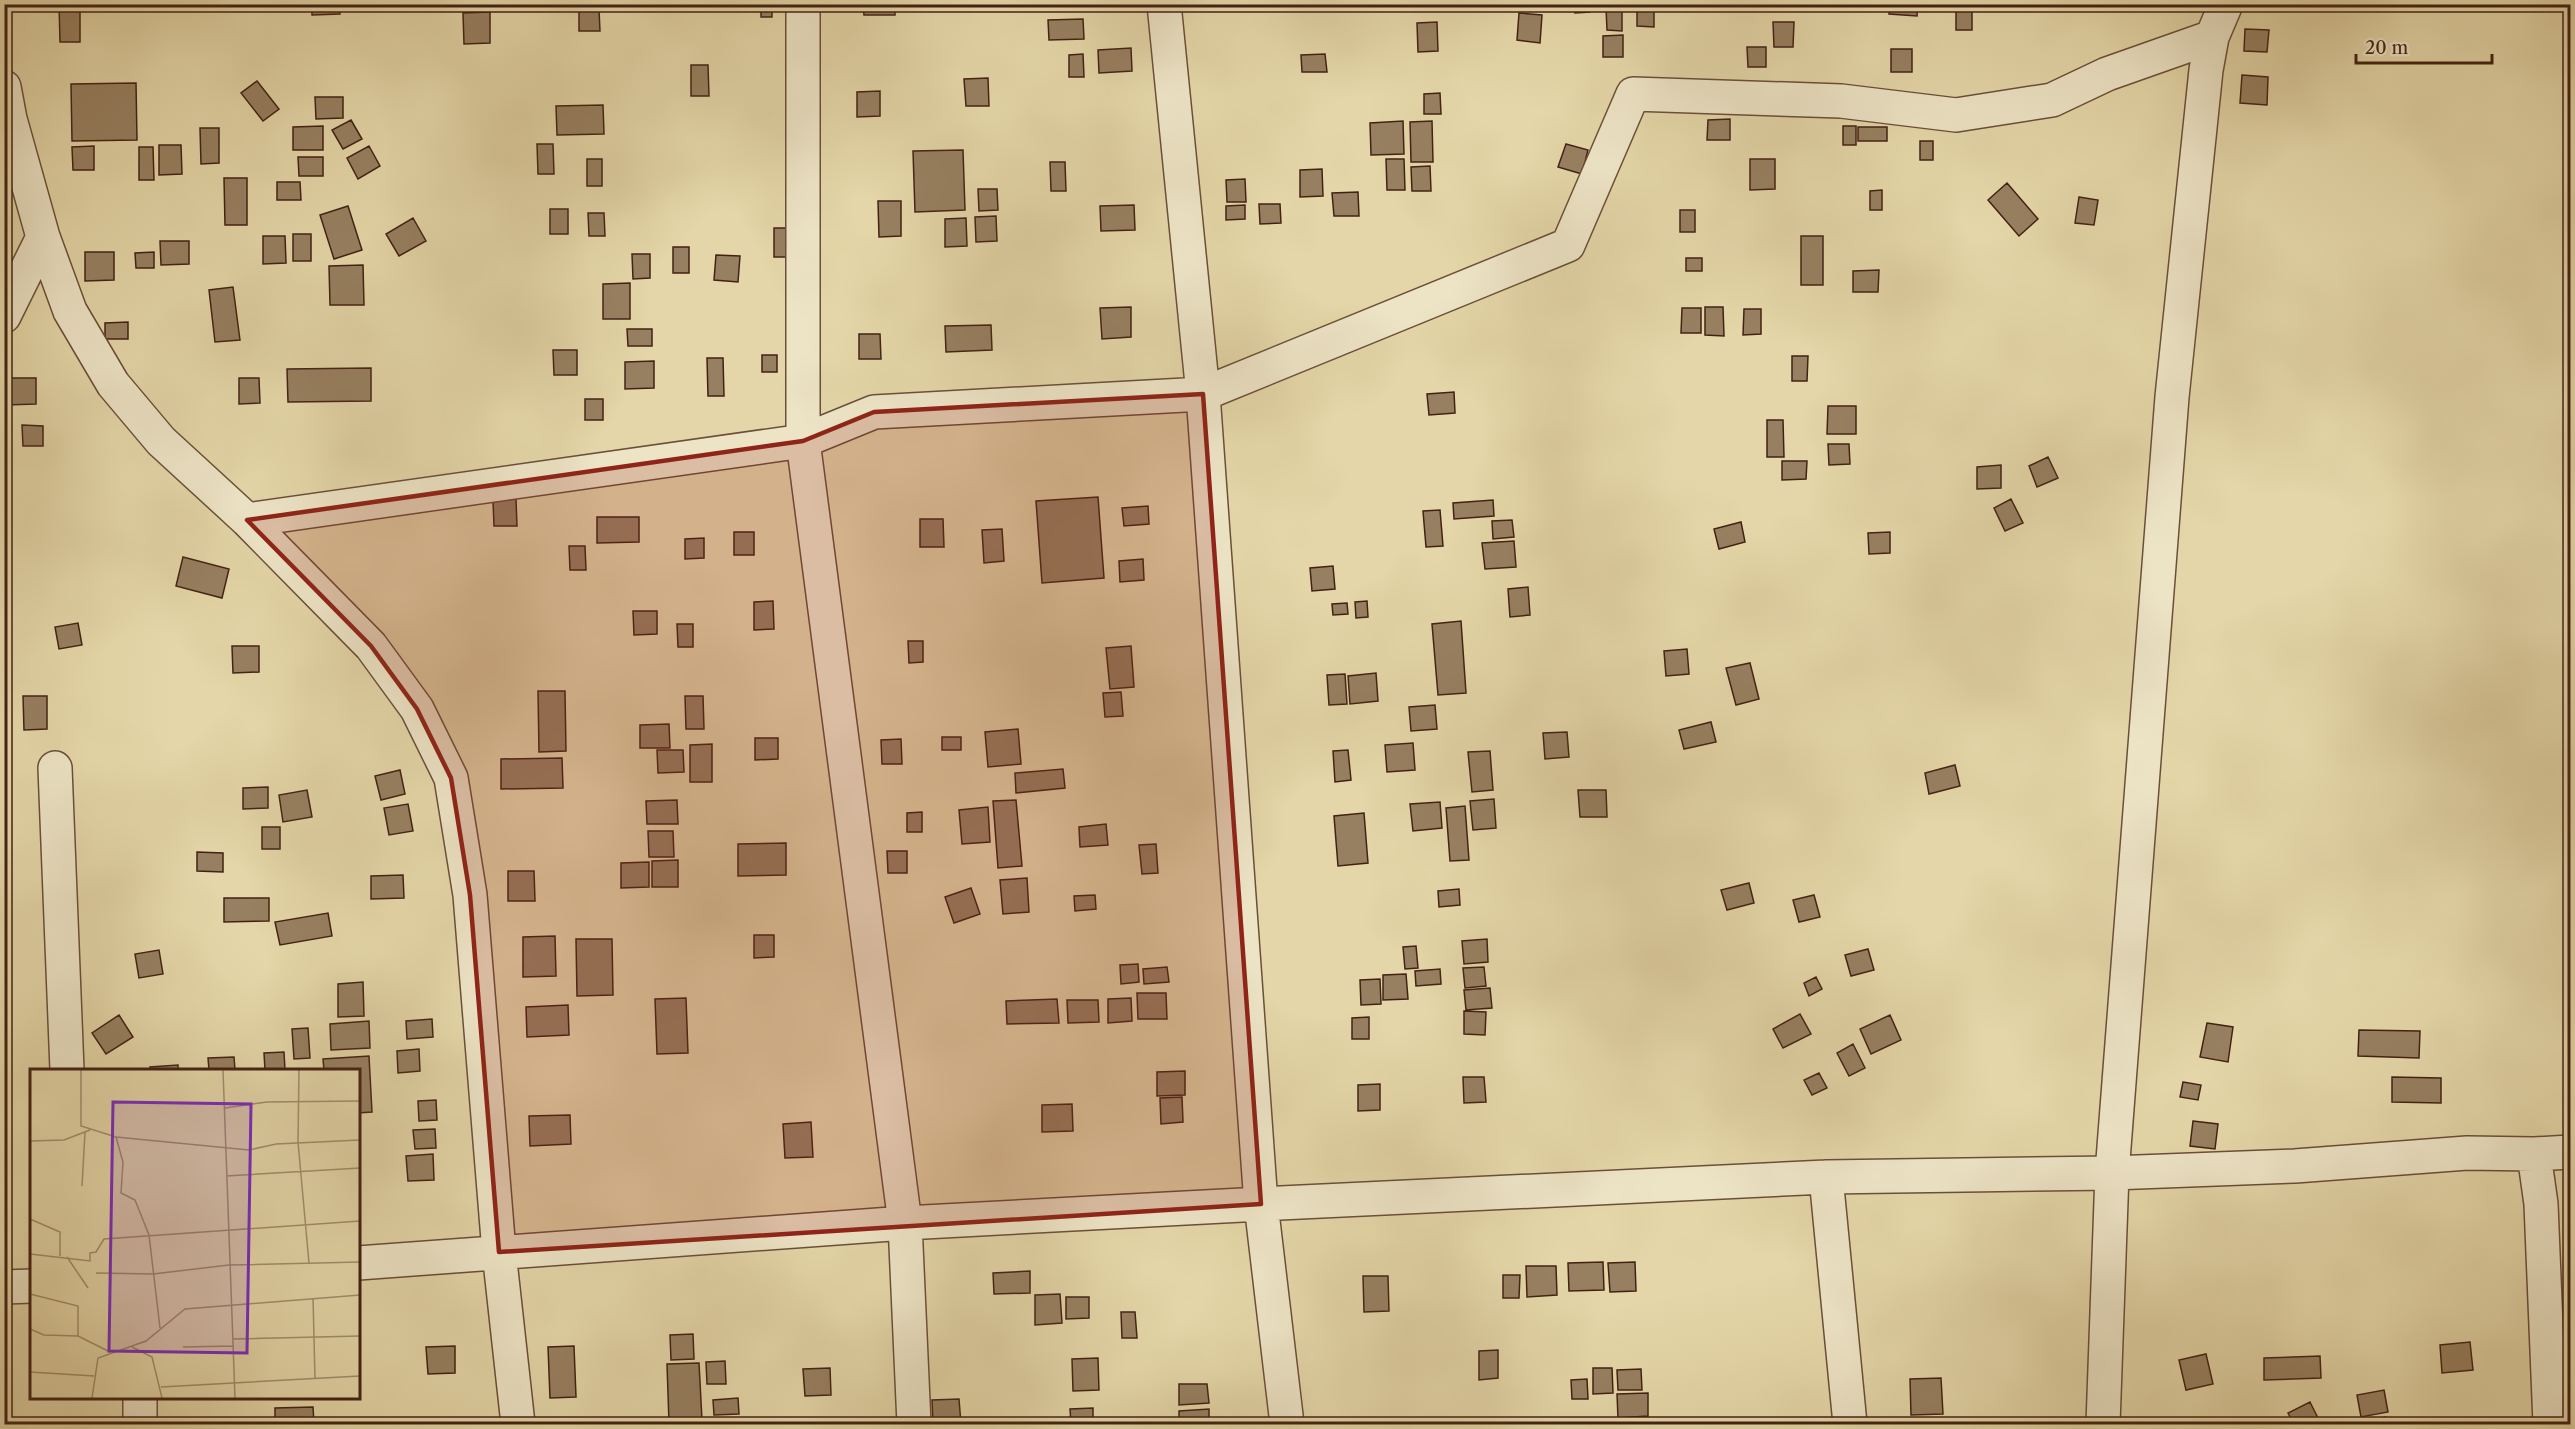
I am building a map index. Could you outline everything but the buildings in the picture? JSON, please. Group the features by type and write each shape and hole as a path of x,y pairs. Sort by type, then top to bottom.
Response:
{"street":[{"path":"803,4 803,441 905,1223 914,1425"},
{"path":"1164,4 1203,394 1261,1204 1287,1425"},
{"path":"2103,1425 2112,1173 2172,397 2206,70 2212,37 2226,4"},
{"path":"247,520 803,441 874,412 1203,394 1568,245 1633,94 1841,101 1956,114 2052,100 2107,74 2212,37"},
{"path":"4,87 10,119 43,237 70,311 113,384 161,441 247,520 371,646 417,709 451,778 470,895 499,1252 518,1425"},
{"path":"4,315 43,237"},
{"path":"55,768 67,1069"},
{"path":"360,1263 905,1223 1261,1204 1826,1177 2112,1173 2295,1166 2467,1153 2571,1152"},
{"path":"2534,1154 2541,1204 2550,1425"},
{"path":"1826,1177 1850,1425"},
{"path":"4,1287 30,1286"},
{"path":"140,1399 140,1425"}],"highlighted area":[{"path":"1203,394 1261,1204 499,1252 470,895 451,778 417,709 371,646 247,520 803,441 874,412"}]}
